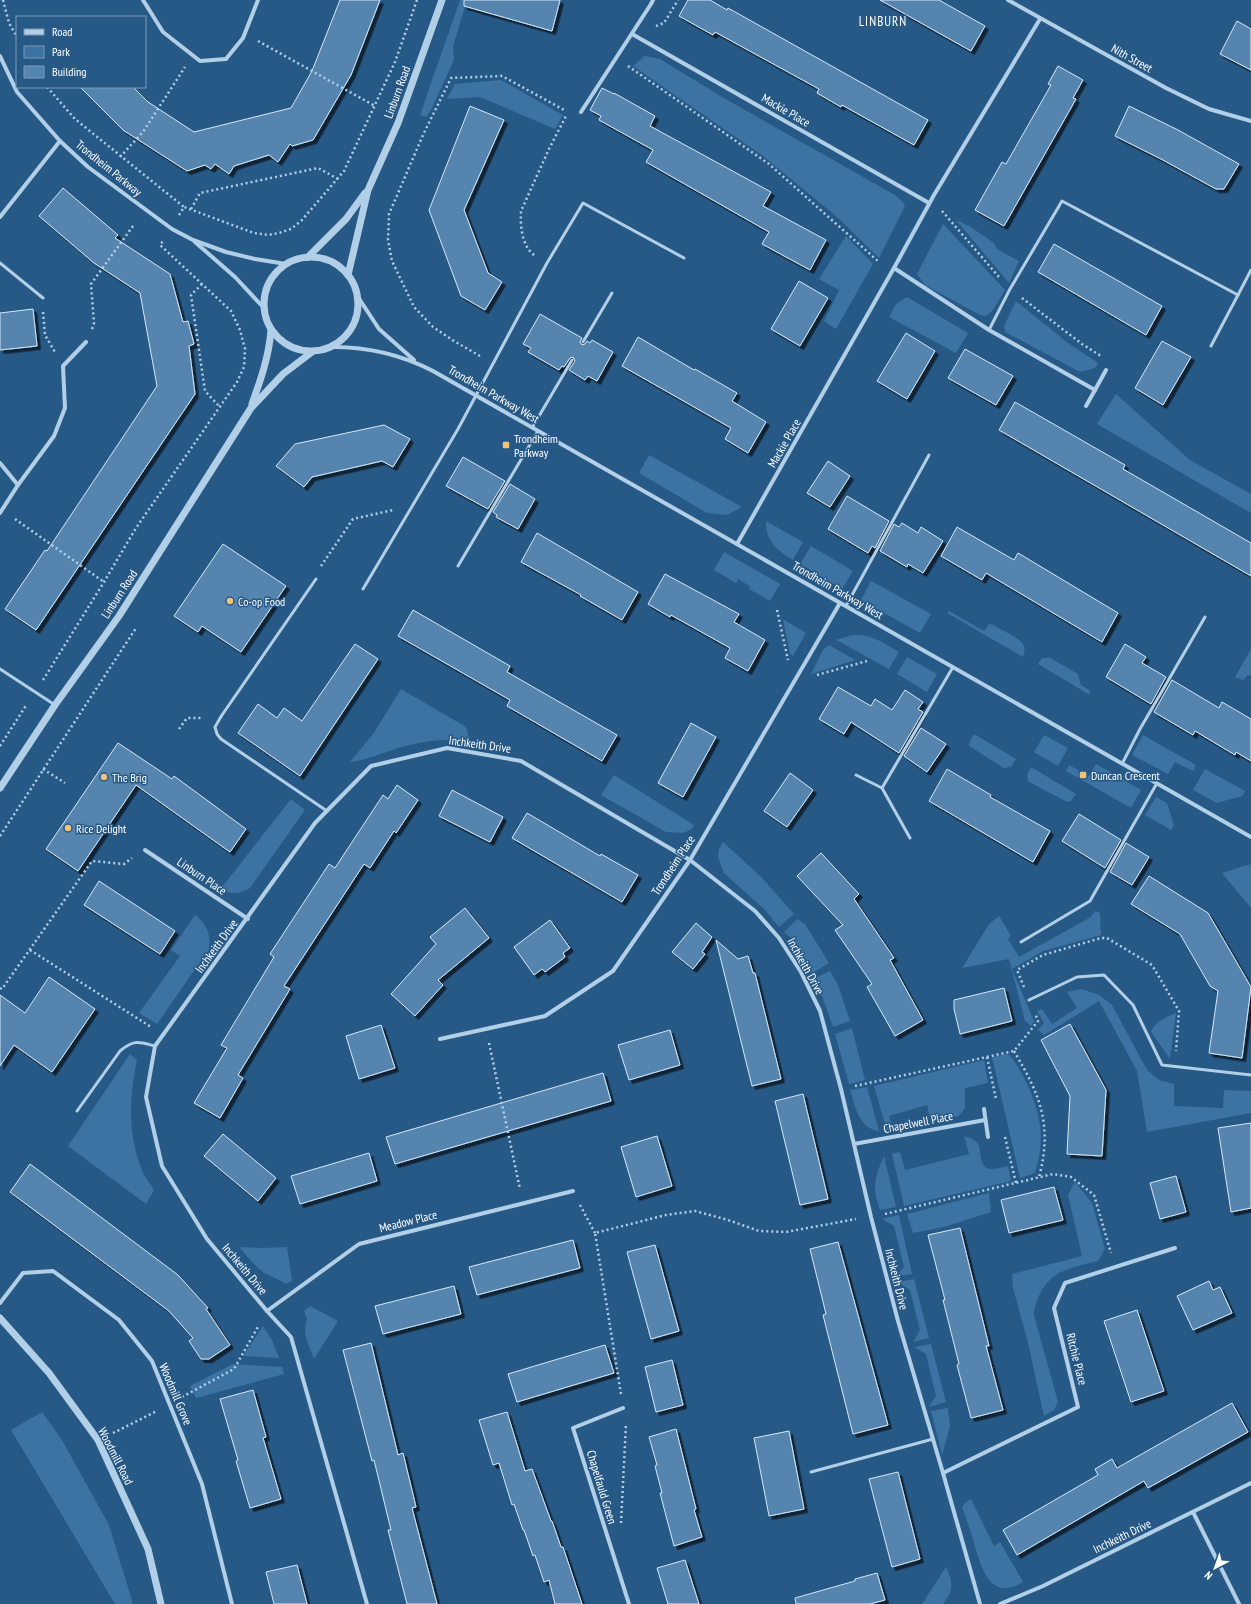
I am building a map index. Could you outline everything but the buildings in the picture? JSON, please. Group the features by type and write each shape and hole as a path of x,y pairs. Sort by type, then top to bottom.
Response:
{"street":[{"path":"143,0 163,32 200,61 226,59 244,33 258,0"},
{"name":"Linburn Road","path":"348,275 368,190 398,123 442,0"},
{"path":"581,112 653,0"},
{"name":"Nith Street","path":"1008,0 1166,88 1209,109 1251,121"},
{"name":"Mackie Place","path":"737,544 891,274 929,203 1040,19"},
{"name":"Mackie Place","path":"632,34 929,203"},
{"name":"Trondheim Parkway","path":"0,56 18,92 60,142 88,167 172,229 193,240 226,252 286,264"},
{"path":"0,217 60,142"},
{"name":"Linburn Road","path":"308,257 346,219 368,190"},
{"name":"Trondheim Parkway","path":"193,240 235,277 263,307"},
{"name":"Linburn Road","path":"308,257 323,259 337,265 348,275 355,286 358,297 358,312 353,326 345,338 333,347 312,352 296,349 282,342 271,330 263,307 264,295 274,274 286,264 295,259 308,257"},
{"path":"894,268 989,330 1095,390"},
{"name":"Trondheim Parkway West","path":"358,297 379,329 416,362 538,430 1251,837"},
{"name":"Linburn Road","path":"251,408 269,350 271,330"},
{"path":"1,511 54,436 65,408 64,366 86,342"},
{"name":"Trondheim Parkway West","path":"333,347 355,347 416,362"},
{"name":"Linburn Road","path":"0,788 55,705 119,616 251,408 283,374 312,352"},
{"path":"1086,406 1106,370"},
{"path":"0,463 18,485"},
{"name":"Trondheim Place","path":"440,1039 545,1016 613,971 690,860 840,603"},
{"name":"Inchkeith Drive","path":"367,1604 291,1337 267,1311 207,1239 162,1166 146,1097 155,1046 248,919 315,823 371,766 446,748 521,760 690,860 755,911 779,938 801,972 820,1011 841,1089 871,1217 898,1322 980,1604"},
{"name":"Linburn Place","path":"145,850 248,919"},
{"path":"984,1109 988,1137"},
{"name":"Chapelwell Place","path":"854,1144 985,1120"},
{"name":"Meadow Place","path":"267,1311 359,1244 573,1191"},
{"name":"Ritchie Place","path":"943,1473 1078,1407 1054,1308 1065,1283 1175,1248"},
{"name":"Woodmill Grove","path":"0,1303 23,1273 53,1271 119,1320 152,1361 202,1484 232,1604"},
{"name":"Woodmill Road","path":"0,1318 49,1373 98,1440 148,1549 161,1604"},
{"name":"Chapelfauld Green","path":"623,1408 573,1428 629,1604"},
{"name":"Inchkeith Drive","path":"1000,1604 1043,1586 1251,1483"},
{"path":"1193,1512 1239,1604"}],"lane":[{"path":"989,330 1010,290 1062,201 1238,295"},
{"path":"363,589 458,429 547,263 583,203 684,258"},
{"path":"0,263 43,298"},
{"path":"1211,346 1251,270"},
{"path":"583,342 612,293"},
{"path":"532,428 572,360"},
{"path":"458,566 538,430"},
{"path":"846,606 929,455"},
{"path":"316,579 215,727 217,734 221,739 327,812"},
{"path":"1122,764 1140,729 1205,617"},
{"path":"882,788 953,667"},
{"path":"0,669 55,705"},
{"path":"856,775 882,788 910,838"},
{"path":"1021,942 1090,901 1157,783"},
{"path":"1029,1000 1077,977 1104,975 1133,1005 1162,1065 1251,1075"},
{"path":"78,1111 120,1051 129,1044 138,1042 155,1046"},
{"path":"811,1472 933,1439"}],"path":[{"path":"3,0 9,22 16,35"},
{"path":"48,88 75,119 120,157 184,207 254,233 268,235 279,233 291,228 302,220 344,171 395,62 417,0"},
{"path":"244,33 375,106"},
{"path":"120,157 143,132 192,55"},
{"path":"617,58 770,164 891,274"},
{"path":"484,358 433,327 414,307 392,261 388,240 389,214 424,134 451,78 502,76 568,112 521,212 520,222 526,246 532,254 547,263"},
{"path":"191,209 200,194 318,168 338,179"},
{"path":"0,746 104,582 136,528 237,382 244,367 245,349 240,330 231,311 160,245 172,229 184,207"},
{"path":"86,342 94,323 91,284 133,226"},
{"path":"202,284 191,296 205,391 219,406"},
{"path":"43,298 45,335 64,366"},
{"path":"316,579 317,572 320,567 353,519 412,506"},
{"path":"1,511 104,582"},
{"path":"0,836 136,628"},
{"path":"179,729 187,718 203,718 215,727"},
{"path":"43,769 65,783"},
{"path":"0,988 2,989 92,861 124,864 145,850"},
{"path":"841,1089 1014,1051 1038,1021 1017,970 1043,955 1101,938 1107,938 1152,965 1179,1011 1176,1052"},
{"path":"30,950 163,1035"},
{"path":"486,1029 523,1204"},
{"path":"1014,1051 1034,1087 1042,1108 1045,1145 1044,1161 1039,1177"},
{"path":"595,1233 666,1215 695,1211 728,1220 759,1231 786,1232 871,1217 1053,1174 1071,1176 1094,1195 1116,1267"},
{"path":"573,1191 595,1233 626,1423 621,1525"},
{"path":"98,1440 170,1404 234,1369 267,1311"}],"green space":[{"path":"460,0 467,0 453,46 454,60 431,110 426,117 420,115"},
{"path":"645,56 660,59 722,97 895,195 903,202 905,206 879,258 837,217 763,156 633,66"},
{"path":"501,80 563,115 555,129 480,97 447,99 455,84"},
{"path":"956,220 969,226 994,243 997,249 1019,261 1009,283"},
{"path":"943,224 1005,290 993,310 986,316 980,315 925,285 917,274"},
{"path":"846,236 873,264 836,329 824,321 839,290 819,279"},
{"path":"907,297 968,333 956,353 889,317 896,304"},
{"path":"1016,301 1068,343 1098,363 1095,368 1080,372 1005,332 1004,326"},
{"path":"1116,394 1190,460 1251,494 1251,513 1097,424"},
{"path":"649,455 742,507 727,515 707,513 639,473"},
{"path":"766,521 803,542 793,560 777,549 773,544 766,528"},
{"path":"811,546 853,571 842,589 800,564"},
{"path":"724,552 780,584 770,601 749,589 751,587 738,579 736,583 714,570"},
{"path":"871,581 931,614 920,633 861,600"},
{"path":"949,611 984,631 989,624 1013,636 1021,641 1024,646 1023,657 947,613"},
{"path":"783,619 806,633 793,656 790,654"},
{"path":"852,635 871,637 899,652 889,669 836,640"},
{"path":"829,645 855,660 811,674 823,650"},
{"path":"1251,649 1251,676 1248,675 1243,680 1235,677"},
{"path":"907,657 937,674 927,692 897,674"},
{"path":"1042,658 1050,658 1078,674 1081,685 1089,690 1090,695 1038,664"},
{"path":"401,689 466,727 470,740 452,739 425,742 350,762 373,734"},
{"path":"974,734 1016,759 1011,767 1004,768 969,746"},
{"path":"1044,735 1068,748 1058,766 1034,752"},
{"path":"1143,735 1196,765 1193,771 1175,762 1168,774 1132,755"},
{"path":"1096,764 1141,790 1131,808 1066,771 1069,765 1089,776"},
{"path":"1031,767 1076,794 1071,801 1067,802 1028,781 1027,774"},
{"path":"1205,769 1245,791 1242,796 1217,803 1193,790"},
{"path":"614,775 694,825 692,829 683,833 666,832 601,795"},
{"path":"1156,797 1167,803 1174,825 1171,830 1145,815"},
{"path":"291,799 305,810 250,888 239,893 219,891"},
{"path":"723,842 761,877 794,914 779,927 765,910 724,873 718,857 719,849"},
{"path":"1251,864 1251,908 1222,873"},
{"path":"1095,911 1100,913 1101,935 1043,951 1012,969 1034,1021 1031,1026 1025,1021 1009,959 962,968 989,924 999,916 1011,936 1008,939 1019,957 1091,917"},
{"path":"195,915 203,922 209,934 209,949 157,1024 139,1013 180,956 171,950"},
{"path":"797,919 805,924 829,963 811,974 791,938 784,932"},
{"path":"830,971 838,985 850,1021 833,1027 822,996 813,979"},
{"path":"1082,989 1099,995 1112,1005 1147,1070 1159,1080 1174,1084 1174,1106 1223,1108 1224,1090 1251,1091 1251,1113 1147,1132 1137,1071 1099,1001 1044,1035 1038,1030 1044,1023 1037,1011 1042,1009 1052,1024 1077,1008 1067,992"},
{"path":"1176,1013 1170,1059 1151,1032 1155,1025"},
{"path":"852,1028 865,1080 849,1084 835,1034"},
{"path":"130,1054 137,1060 131,1102 134,1141 141,1168 154,1190 146,1204 68,1146"},
{"path":"1008,1054 1017,1065 1033,1098 1039,1119 1041,1139 1035,1173 1020,1178 992,1057"},
{"path":"984,1060 988,1083 965,1088 965,1108 959,1116 931,1123 927,1105 889,1116 894,1133 887,1131 874,1086"},
{"path":"867,1087 879,1131 872,1129 862,1121 856,1109 850,1090"},
{"path":"964,1136 977,1142 982,1162 987,1168 993,1169 1008,1166 1011,1181 904,1206 892,1154 900,1152 905,1170 969,1154"},
{"path":"884,1156 896,1207 880,1210 877,1202 875,1183 878,1170"},
{"path":"1075,1182 1092,1203 1105,1249 1098,1261 1071,1268 1051,1278 1038,1298 1034,1315 1058,1402 1054,1410 1044,1416 1028,1343 1013,1288 1012,1274 1082,1256 1068,1195"},
{"path":"989,1193 991,1212 944,1227 913,1233 907,1214"},
{"path":"899,1215 912,1274 895,1277 904,1267 894,1226 882,1219"},
{"path":"239,1247 287,1247 292,1281 286,1284 266,1274 255,1265"},
{"path":"914,1279 929,1338 913,1342 920,1330 910,1290 898,1282"},
{"path":"310,1306 338,1321 314,1359 305,1330 307,1319 304,1311"},
{"path":"263,1326 272,1340 279,1358 243,1356"},
{"path":"931,1344 946,1402 929,1407 936,1396 926,1354 914,1347"},
{"path":"233,1364 282,1367 284,1374 196,1398 190,1386"},
{"path":"948,1408 950,1426 942,1455 931,1411"},
{"path":"42,1412 62,1440 109,1525 133,1604 115,1604 11,1430"},
{"path":"971,1499 994,1546 1000,1542 1023,1582 1012,1587 1002,1588 995,1585 984,1572 962,1507"},
{"path":"946,1567 951,1582 951,1590 947,1599 943,1604 922,1604"}],"place":[{"name":"Trondheim Parkway","path":"506,445"},
{"name":"Co-op Food","path":"230,601"},
{"name":"Duncan Crescent","path":"1083,775"},
{"name":"The Brig","path":"104,777"},
{"name":"Rice Delight","path":"68,828"}],"district":[{"name":"LINBURN","path":"883,21"}]}
